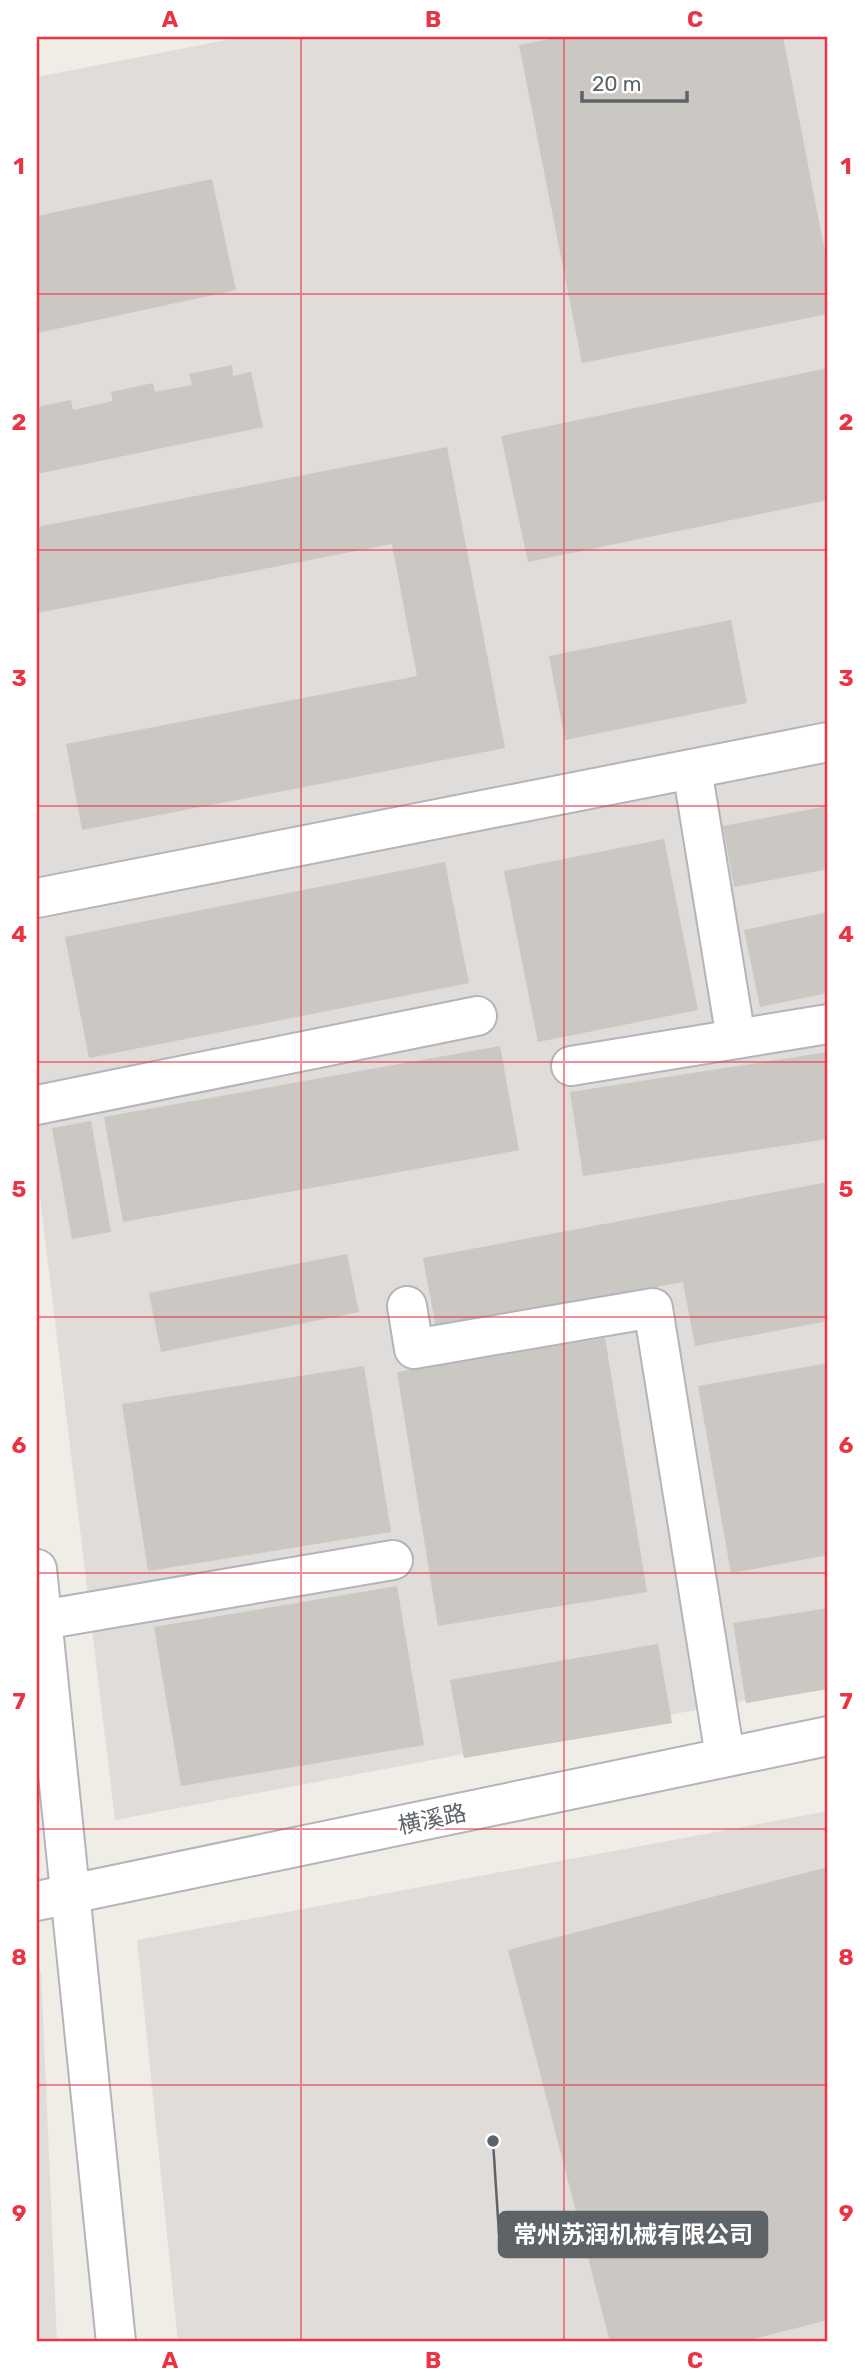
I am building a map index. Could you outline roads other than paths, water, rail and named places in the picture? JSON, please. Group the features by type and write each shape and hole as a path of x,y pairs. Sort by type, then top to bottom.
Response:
{"street":[{"path":"37,898 828,742"},
{"path":"692,769 736,1039"},
{"path":"37,1105 477,1016"},
{"path":"571,1066 828,1024"},
{"path":"407,1306 414,1349 653,1308 725,1756"},
{"path":"42,1620 393,1560"},
{"path":"37,1569 42,1620 53,1899 116,2342"},
{"name":"横溪路","path":"53,1899 828,1736"}],"place":[{"name":"常州苏润机械有限公司","path":"493,2141"}]}
